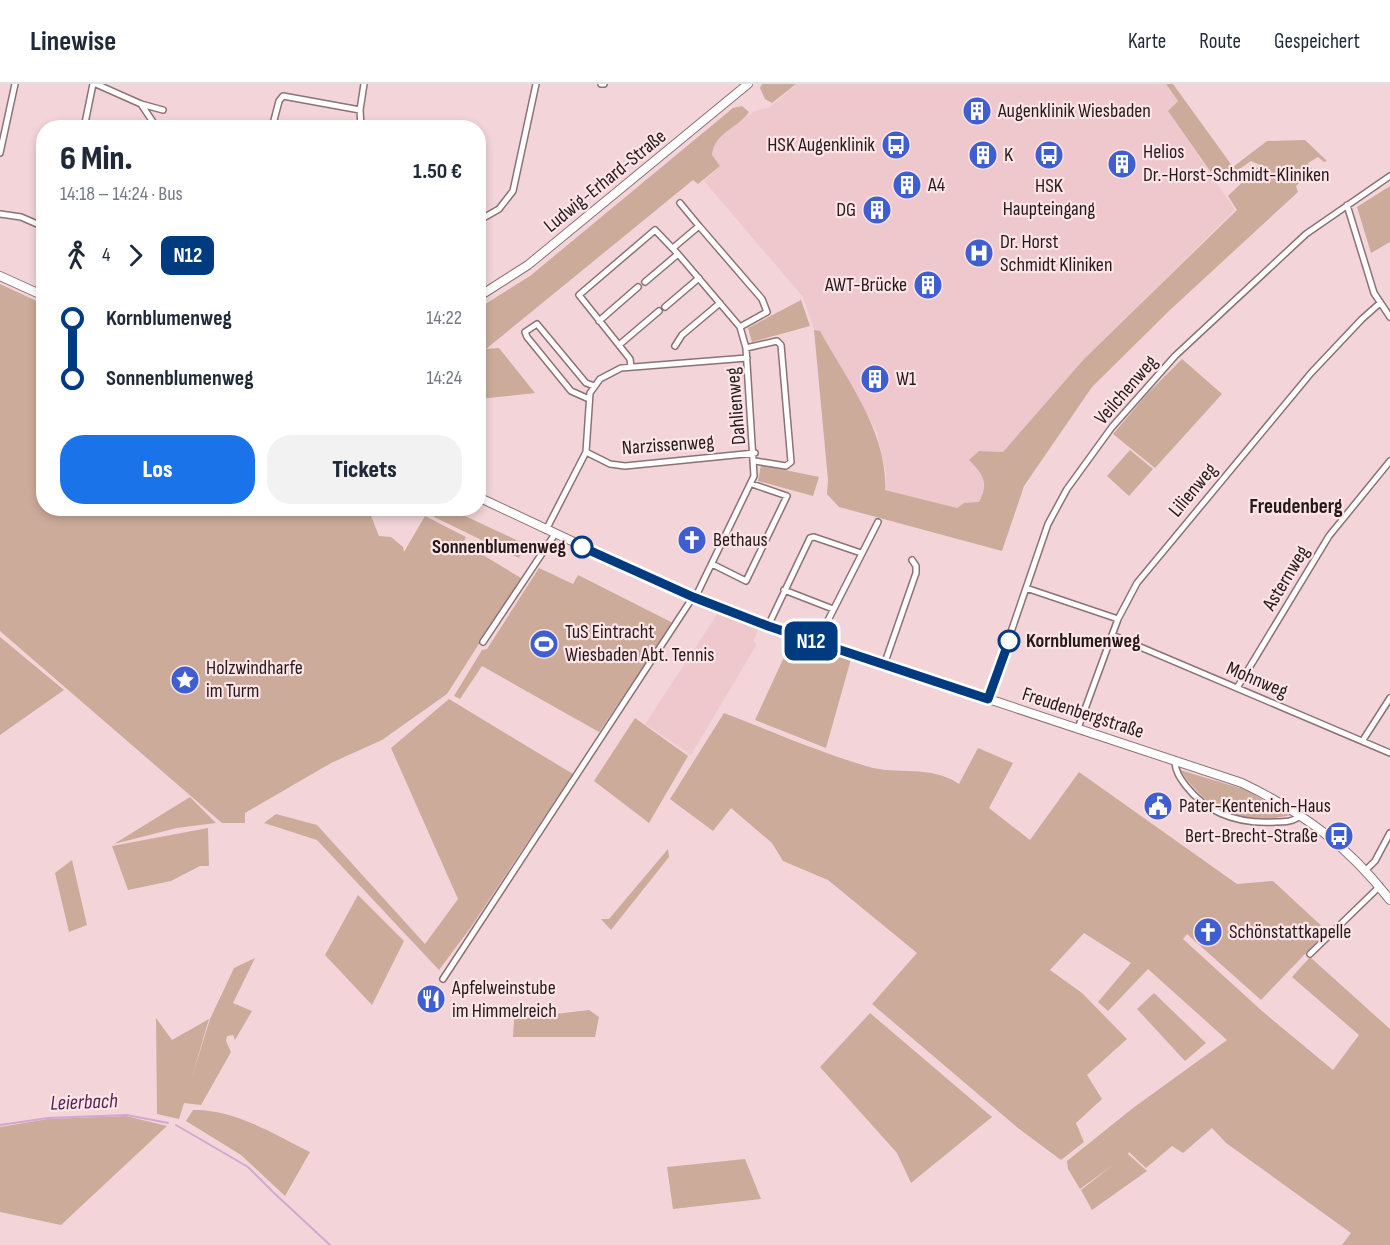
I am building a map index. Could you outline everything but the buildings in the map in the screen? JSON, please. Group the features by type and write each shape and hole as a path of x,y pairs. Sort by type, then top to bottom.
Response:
{"street":[{"path":"0,153 15,84"},
{"path":"86,120 94,84 141,104 163,110"},
{"path":"361,120 364,84"},
{"path":"486,216 499,209 513,191 536,84"},
{"name":"Ludwig-Erhard-Straße","path":"486,292 528,265 748,84"},
{"path":"274,120 279,101 286,95 360,110"},
{"path":"141,104 151,120"},
{"name":"Veilchenweg","path":"988,699 1056,507 1098,445 1175,356 1306,234 1390,176"},
{"path":"680,203 767,306 766,313 740,327"},
{"path":"1347,205 1369,279 1380,303 1390,317"},
{"path":"0,214 21,217 36,224"},
{"path":"674,248 699,226"},
{"name":"Dahlienweg","path":"443,979 694,598 752,484 755,462 746,348 740,327 674,248 655,230 580,293 579,298 598,321"},
{"path":"645,282 678,254"},
{"path":"0,276 36,292"},
{"path":"665,307 699,278"},
{"path":"631,367 630,359 598,321 638,287"},
{"path":"675,346 682,335 720,303"},
{"name":"Lilienweg","path":"1078,728 1118,619 1137,583 1316,367 1380,303"},
{"path":"619,345 659,311"},
{"path":"589,399 571,392 526,337 525,332 537,324 586,383 594,386"},
{"path":"746,348 777,341 781,345 791,462 786,466 755,462"},
{"path":"546,530 586,452 589,399 594,386 607,374 631,367 747,358"},
{"name":"Narzissenweg","path":"586,452 610,464 626,466 754,453"},
{"name":"Asternweg","path":"1237,688 1329,536 1390,461"},
{"path":"712,564 746,581 787,496 752,484"},
{"name":"Freudenbergstraße","path":"486,501 694,598 768,626 1242,783 1302,814 1338,842 1366,870 1390,900"},
{"path":"817,642 878,522"},
{"path":"483,642 555,534"},
{"path":"768,626 812,537 861,554"},
{"path":"884,665 916,573 916,566 912,560"},
{"path":"1026,588 1118,619"},
{"path":"784,590 833,609"},
{"name":"Mohnweg","path":"1112,635 1390,753"},
{"path":"1363,740 1390,698"},
{"path":"1175,761 1178,773 1191,792 1219,814 1261,823 1293,820 1302,814"},
{"path":"1366,870 1378,855 1390,833"},
{"path":"1310,954 1380,886"}],"shaded area":[{"path":"762,84 796,84 772,103 765,99 760,88"},
{"name":"Dr. Horst Schmidt Kliniken","path":"797,84 1166,84 1178,101 1168,111 1235,210 1084,359 1003,452 979,451 970,460 983,474 986,488 979,503 964,503 957,508 885,490 886,473 877,433 820,331 814,330 803,297 704,181 720,166 712,155 712,146 731,126 755,111 770,107"},
{"path":"1166,84 1173,84 1233,167 1267,141 1305,140 1327,161 1324,162 1318,157 1308,163 1313,170 1296,186 1298,192 1170,310 1092,387 1024,486 1002,551 839,507 827,494 828,480 814,330 820,331 873,428 880,448 885,490 957,508 964,503 979,502 984,484 978,470 969,460 979,451 1003,452 1084,359 1237,210 1228,196 1260,165 1251,161 1222,181 1217,181 1168,111 1178,101"},
{"path":"742,106 749,112 717,141 712,155 720,166 698,184 693,180 486,349 486,304 530,276 733,108"},
{"path":"1390,186 1390,242 1371,253 1357,207"},
{"path":"0,284 36,301 36,516 371,516 379,536 391,537 403,547 404,552 425,516 466,537 463,543 521,578 447,694 382,740 331,763 245,813 245,823 222,823 0,631"},
{"path":"801,300 810,326 752,342 748,328"},
{"path":"499,348 535,393 486,398 486,349"},
{"path":"1182,359 1222,394 1155,468 1113,434 1147,394"},
{"path":"1130,450 1153,469 1129,496 1107,476"},
{"path":"761,465 819,477 813,496 758,481"},
{"path":"465,516 525,544 519,558 434,517"},
{"path":"539,568 573,584 578,575 673,623 599,732 482,666 460,699 454,696 482,650 487,649"},
{"path":"718,613 759,629 753,641 757,644 691,755 645,724"},
{"path":"0,637 64,690 0,735"},
{"path":"792,640 851,659 826,748 755,720"},
{"path":"449,699 573,774 471,927 439,970 317,840 264,823 276,814 317,825 425,944 458,899 391,748"},
{"path":"724,713 812,748 866,766 937,774 959,784 978,748 1013,763 989,808 1030,840 1079,772 1237,884 1273,881 1327,931 1261,1000 1187,934 1183,939 1262,1011 1333,1070 1359,1035 1292,977 1310,957 1390,1029 1390,1245 1342,1245 1351,1233 1226,1143 1212,1128 1183,1153 1172,1146 1146,1168 1129,1152 1128,1154 1147,1171 1092,1210 1081,1190 1113,1165 1080,1189 1068,1169 1067,1161 1133,1108 1227,1040 1148,969 1108,1011 1098,1002 1131,963 1084,933 1050,970 1082,993 1127,1039 1087,1075 1102,1099 1076,1123 1084,1142 1061,1160 1018,1128 872,1004 917,953 828,880 783,861 772,843 731,808 713,831 670,799"},
{"path":"635,718 688,756 649,823 594,781"},
{"path":"1180,770 1243,789 1291,815 1256,819 1228,813 1203,797"},
{"path":"190,797 216,823 177,828 114,844"},
{"path":"208,828 209,866 200,866 171,881 128,890 112,846"},
{"path":"668,849 669,857 611,930 601,919 609,919"},
{"path":"72,860 87,925 69,932 55,873"},
{"path":"358,895 404,941 372,1005 325,955"},
{"path":"255,958 233,1003 252,1011 235,1040 233,1035 227,1036 226,1041 231,1052 201,1105 184,1103 179,1119 157,1114 156,1018 172,1040 209,1019 191,1080 210,1019 234,968"},
{"path":"1154,993 1206,1043 1185,1061 1137,1009"},
{"path":"589,1010 599,1017 595,1037 513,1037 514,1019"},
{"path":"870,1013 992,1117 911,1183 897,1153 820,1067"},
{"path":"193,1110 239,1118 310,1152 285,1196 241,1155 186,1121"},
{"path":"126,1116 167,1126 61,1225 0,1212 0,1127 48,1119"},
{"path":"745,1159 761,1199 673,1209 667,1167"}],"waterway":[{"name":"Leierbach","path":"0,1125 48,1118 127,1115 168,1123"},
{"name":"Leierbach","path":"176,1125 248,1167 272,1191"},
{"name":"Leierbach","path":"273,1192 330,1245"}],"bus line":[{"name":"N12","path":"582,547 727,611 988,699 1009,641"}],"place":[{"name":"Augenklinik Wiesbaden","path":"977,111"},
{"name":"HSK Augenklinik","path":"896,145"},
{"name":"K","path":"983,155"},
{"name":"HSK Haupteingang","path":"1049,155"},
{"name":"Helios Dr.-Horst-Schmidt-Kliniken","path":"1122,164"},
{"name":"A4","path":"907,185"},
{"name":"DG","path":"877,210"},
{"name":"Dr. Horst Schmidt Kliniken","path":"979,253"},
{"name":"AWT-Brücke","path":"928,285"},
{"name":"W1","path":"875,379"},
{"name":"Bethaus","path":"692,540"},
{"name":"Sonnenblumenweg","path":"582,547"},
{"name":"Kornblumenweg","path":"1009,641"},
{"name":"TuS Eintracht Wiesbaden Abt. Tennis","path":"544,644"},
{"name":"Holzwindharfe im Turm","path":"185,680"},
{"name":"Pater-Kentenich-Haus","path":"1158,806"},
{"name":"Bert-Brecht-Straße","path":"1339,836"},
{"name":"Schönstattkapelle","path":"1208,932"},
{"name":"Apfelweinstube im Himmelreich","path":"431,999"}],"district":[{"name":"Freudenberg","path":"1296,506"}]}
